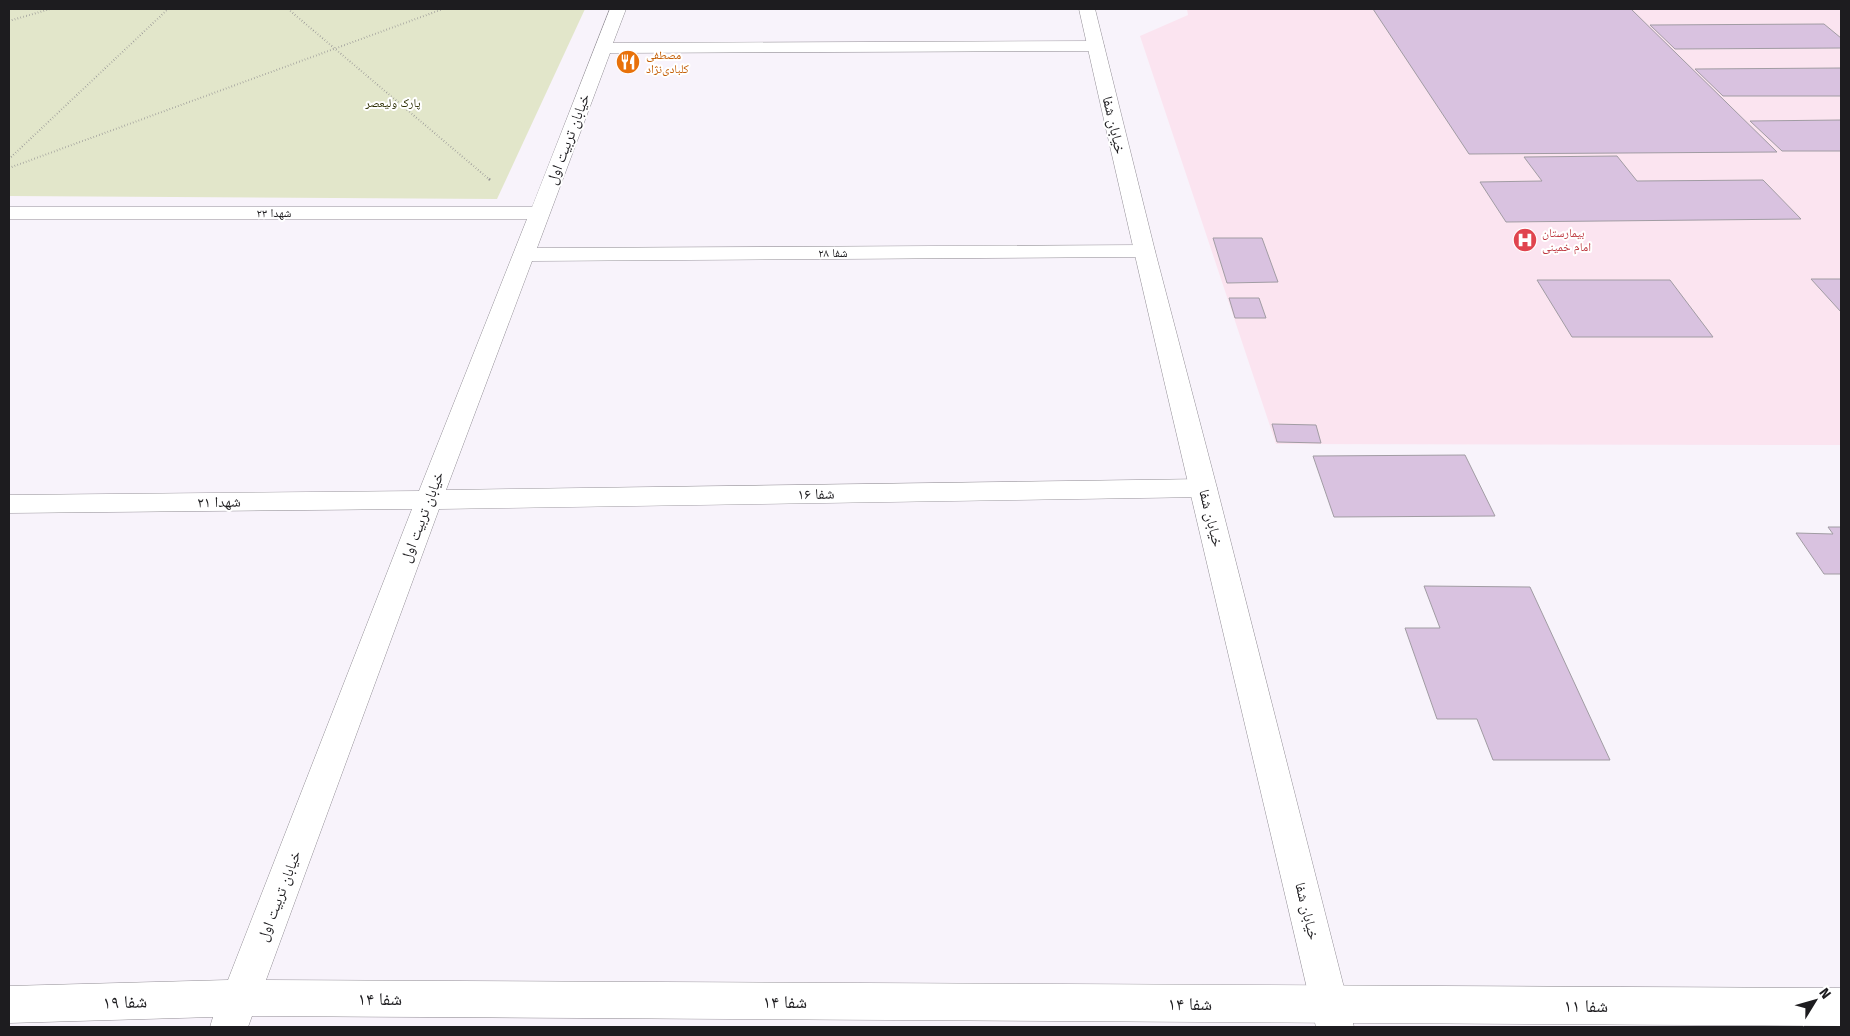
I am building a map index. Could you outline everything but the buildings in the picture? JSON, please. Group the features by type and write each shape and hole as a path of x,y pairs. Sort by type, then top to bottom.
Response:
{"street":[{"name":"خیابان تربیت اول","path":"235,1013 429,500 618,9"},
{"name":"خیابان شفا","path":"1087,9 1144,251 1204,488 1332,1016"},
{"path":"603,48 1096,46"},
{"name":"شهدا ۲۳","path":"9,213 539,213"},
{"name":"شفا ۲۸","path":"523,255 1144,251"},
{"name":"شفا ۱۶","path":"429,500 1204,488"},
{"name":"شهدا ۲۱","path":"9,504 429,500"},
{"name":"شفا ۱۹","path":"9,1005 235,1013"},
{"name":"شفا ۱۱","path":"1332,1016 1841,1007"},
{"name":"شفا ۱۴","path":"235,1013 1332,1016"}],"path":[{"path":"9,21 50,9"},
{"path":"9,159 168,9"},
{"path":"288,9 492,182"},
{"path":"9,168 443,9"}],"shaded area":[{"name":"بیمارستان امام خمینی","path":"1187,9 1841,9 1841,445 1276,444 1140,36 1188,15"}],"green space":[{"name":"پارک ولیعصر","path":"9,9 585,9 497,199 9,196"}],"place":[{"name":"مصطفی کلبادی‌نژاد","path":"628,62"},
{"name":"بیمارستان امام خمینی","path":"1525,240"}]}
